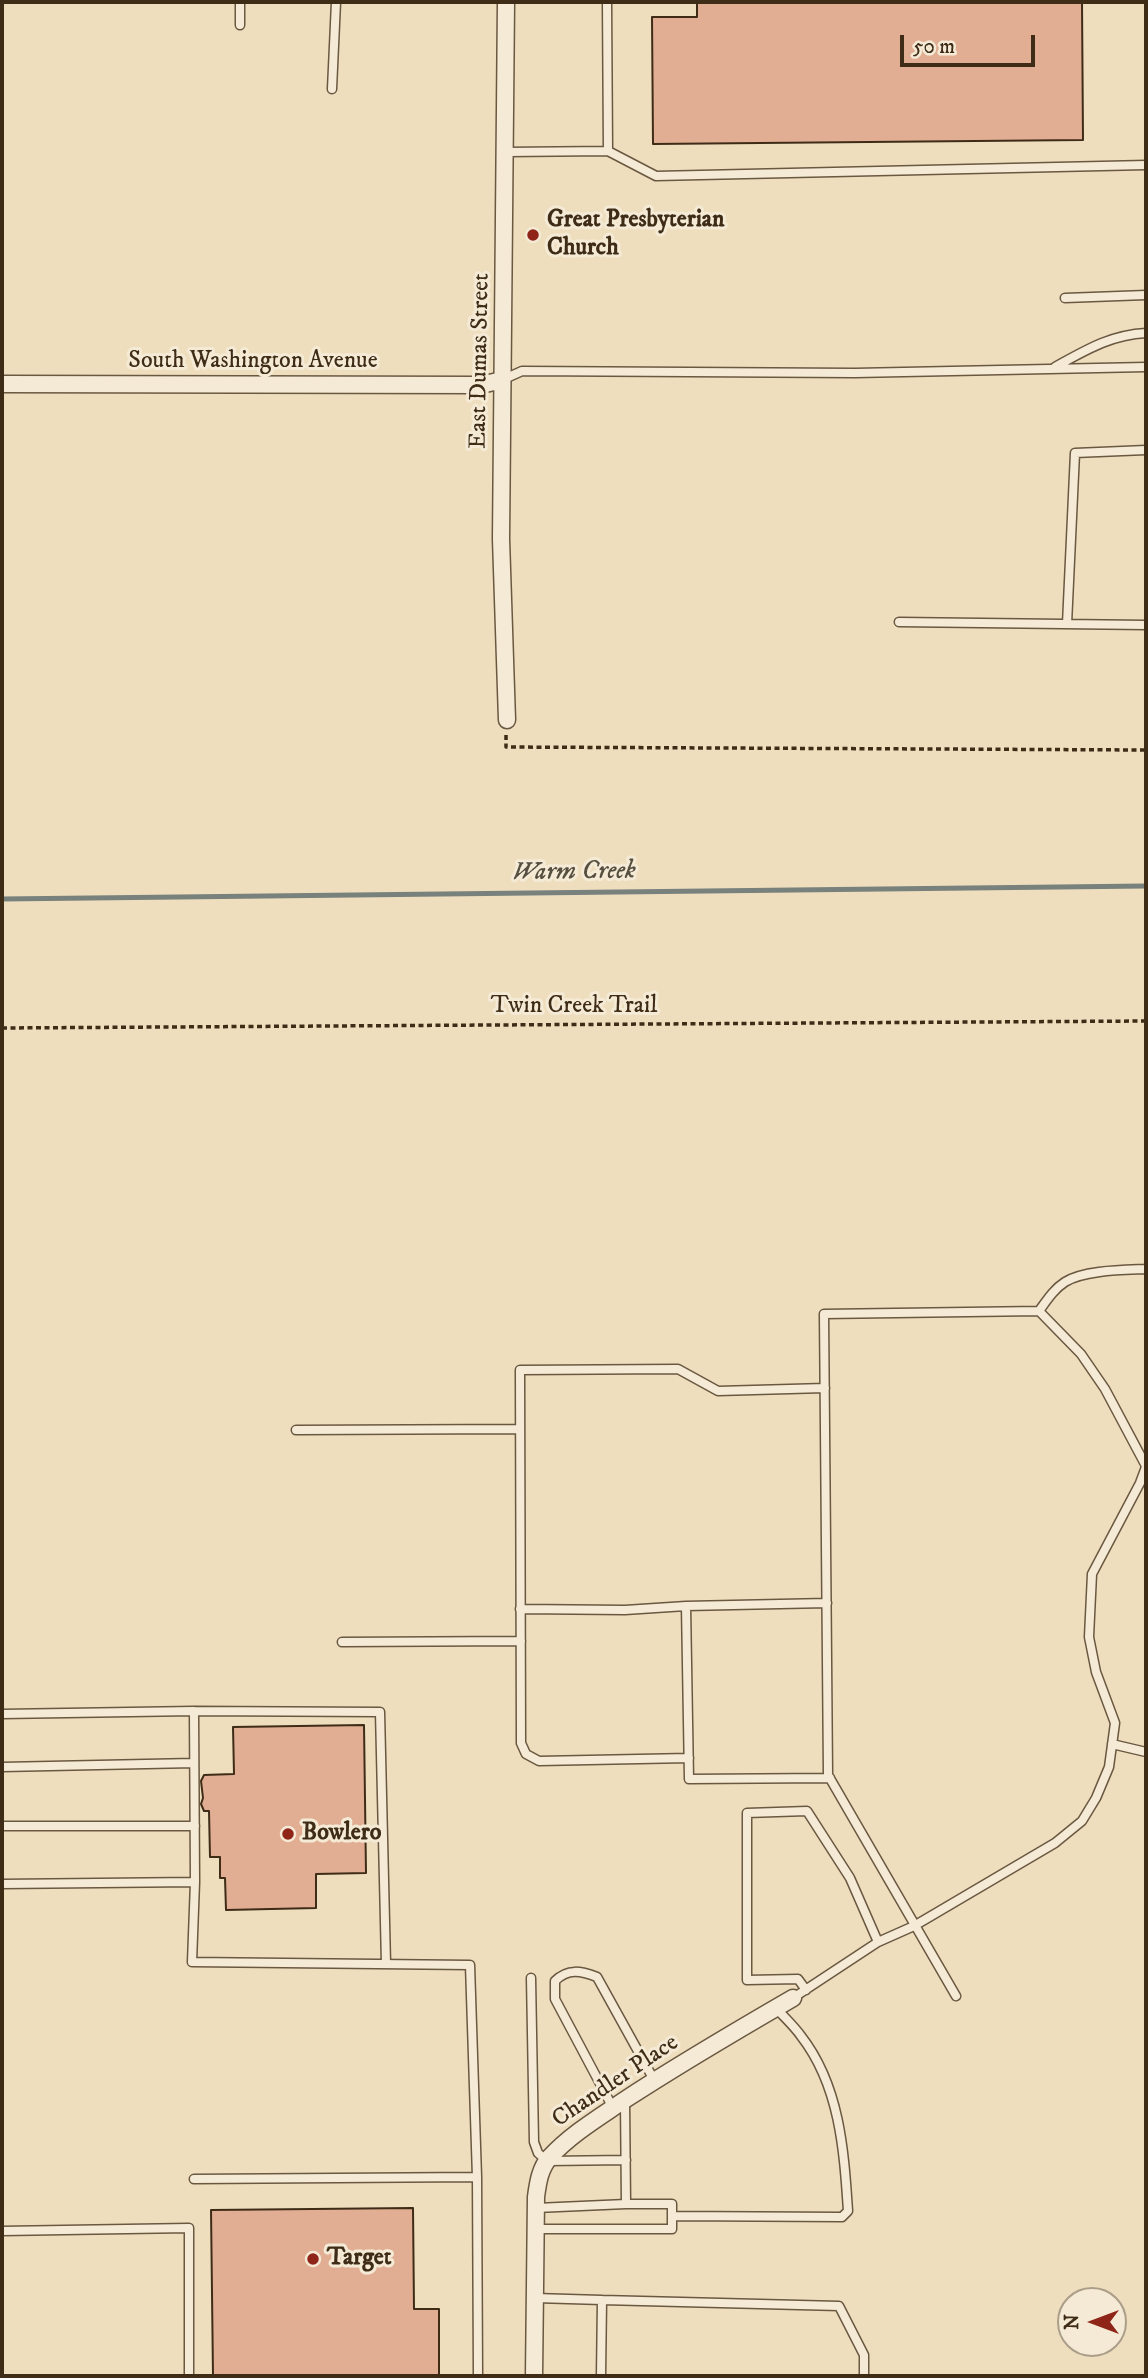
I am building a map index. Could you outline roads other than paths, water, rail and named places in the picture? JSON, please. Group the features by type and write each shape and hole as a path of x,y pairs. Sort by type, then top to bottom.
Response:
{"street":[{"name":"East Dumas Street","path":"506,2 501,539 507,720"},
{"name":"South Washington Avenue","path":"2,384 481,385 502,380"},
{"name":"Chandler Place","path":"534,2376 537,2208 539,2176 547,2161 566,2142 654,2080 799,1994"}],"lane":[{"path":"240,2 240,25"},
{"path":"332,89 336,2"},
{"path":"607,2 608,151"},
{"path":"506,152 608,151 656,176 1146,165"},
{"path":"1065,298 1146,295"},
{"path":"1053,368 1088,348 1119,336 1146,333"},
{"path":"502,380 522,371 855,373 1146,367"},
{"path":"1067,624 1075,453 1146,450"},
{"path":"899,622 1146,625"},
{"path":"1039,1311 1051,1295 1067,1281 1104,1271 1146,1269"},
{"path":"878,1942 850,1878 807,1811 747,1813 747,1980 798,1979 799,1994 878,1942 914,1926 1055,1843 1082,1821 1096,1798 1109,1767 1115,1723 1096,1672 1089,1637 1092,1574 1146,1467 1105,1389 1081,1354 1039,1311 824,1314 828,1775 914,1926 956,1996"},
{"path":"689,1758 540,1761 526,1754 521,1743 520,1370 678,1369 718,1391 825,1388"},
{"path":"296,1430 520,1429"},
{"path":"520,1609 625,1610 827,1603"},
{"path":"686,1606 689,1779 830,1778"},
{"path":"342,1642 521,1641"},
{"path":"194,1711 195,1882 192,1962 470,1965 477,2177 478,2376"},
{"path":"2,1713 380,1712 386,1964"},
{"path":"1112,1744 1146,1752"},
{"path":"2,1767 194,1763"},
{"path":"2,1826 195,1826"},
{"path":"2,1884 195,1882"},
{"path":"626,2204 619,2104 555,1999 555,1980 571,1971 597,1977 654,2080"},
{"path":"531,1978 534,2142 538,2153 547,2161 625,2160"},
{"path":"672,2216 842,2217 848,2211 845,2164 832,2095 808,2046 776,2008"},
{"path":"194,2179 477,2177"},
{"path":"536,2230 672,2230 672,2204 537,2208"},
{"path":"2,2231 189,2228 189,2376"},
{"path":"535,2298 839,2306 864,2355 864,2376"},
{"path":"601,2376 602,2300"}],"waterway":[{"name":"Warm Creek","path":"2,899 1146,886"}],"place":[{"name":"Great Presbyterian Church","path":"533,235"},
{"name":"Bowlero","path":"288,1834"},
{"name":"Target","path":"313,2259"}]}
